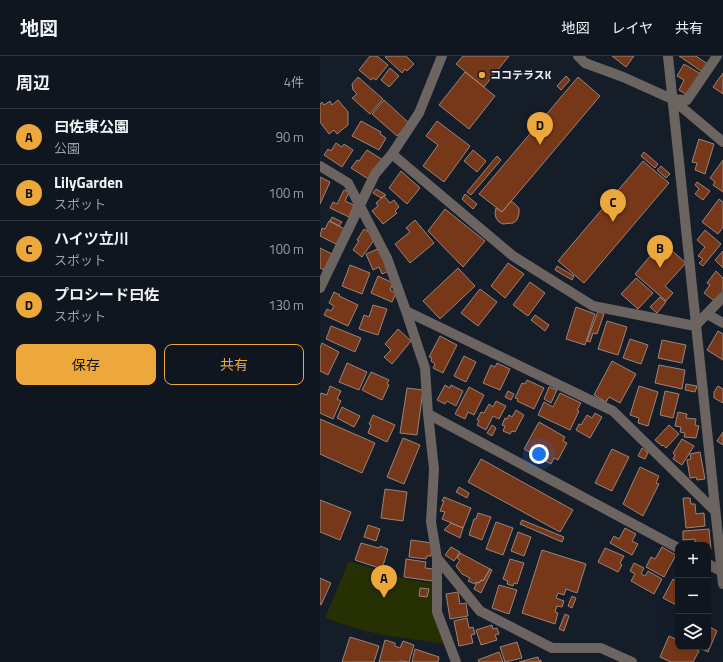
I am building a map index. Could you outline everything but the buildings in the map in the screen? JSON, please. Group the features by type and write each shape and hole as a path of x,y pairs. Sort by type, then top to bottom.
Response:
{"street":[{"path":"320,288 375,174 392,154 419,113 442,56"},
{"path":"578,56 585,63 623,76 672,99 723,142"},
{"path":"668,56 714,510 721,555 723,584"},
{"path":"672,99 687,100 717,56"},
{"path":"392,154 513,256 593,306 695,326"},
{"path":"320,166 348,183 387,258 424,368 434,469 431,522 437,558 437,612 456,662"},
{"path":"695,326 723,297"},
{"path":"406,311 613,411 714,510"},
{"path":"707,314 723,324"},
{"path":"428,414 675,546"},
{"path":"437,558 480,611 552,648 600,648 628,661"},
{"path":"711,566 721,571"}],"green space":[{"path":"349,561 410,580 434,584 445,644 383,635 354,628 325,618"}],"place":[{"name":"ココテラスK","path":"482,75"},
{"name":"プロシード曰佐","path":"540,145"},
{"name":"ハイツ立川","path":"613,222"},
{"name":"LilyGarden","path":"660,268"},
{"name":"曰佐東公園","path":"384,598"}]}
